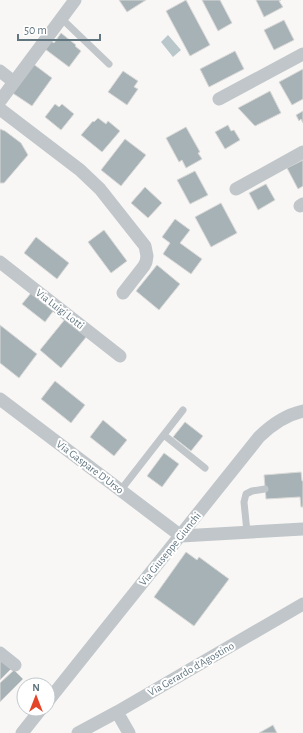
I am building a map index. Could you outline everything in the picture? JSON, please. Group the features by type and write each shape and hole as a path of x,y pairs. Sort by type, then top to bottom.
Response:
{"street":[{"path":"0,101 75,0"},
{"path":"220,99 303,54"},
{"path":"0,71 14,82"},
{"path":"0,110 90,179 109,199 143,243 147,252 146,262 123,292"},
{"path":"236,189 303,152"},
{"name":"Via Luigi Lotti","path":"0,262 120,356"},
{"name":"Via Gaspare D'Urso","path":"0,399 181,536"},
{"name":"Via Giuseppe Giunchi","path":"56,691 261,435 279,420 303,411"},
{"path":"181,536 303,529"},
{"name":"Via Gerardo d'Agostino","path":"78,733 303,604"},
{"path":"0,653 16,665"},
{"path":"117,712 129,733"},
{"path":"22,733 35,717"}],"lane":[{"path":"61,18 109,64"},
{"path":"120,491 183,410"},
{"path":"164,435 205,468"},
{"path":"247,532 244,502 245,497 248,492 265,489"}],"shaded area":[{"path":"168,35 181,50 173,57 161,42"}],"building":[{"path":"119,0 146,0 127,12"},
{"path":"186,0 210,45 190,56 166,11"},
{"path":"202,0 220,0 232,23 218,31"},
{"path":"256,0 281,0 279,1 283,7 264,17"},
{"path":"284,20 294,40 274,50 264,30"},
{"path":"61,33 81,51 69,67 45,49 51,41 54,43"},
{"path":"235,51 244,69 209,87 200,69"},
{"path":"32,63 52,78 32,106 11,92"},
{"path":"303,69 303,99 292,105 279,82"},
{"path":"123,71 138,81 134,87 138,89 127,105 108,92"},
{"path":"270,91 281,113 255,126 238,108"},
{"path":"55,104 59,107 62,104 74,114 61,130 45,117"},
{"path":"303,111 303,123 301,119 299,121 296,115"},
{"path":"98,118 106,124 108,121 120,131 102,152 81,135 93,121 94,122"},
{"path":"228,125 231,131 234,130 240,140 225,149 215,132"},
{"path":"186,127 200,152 198,153 202,159 186,168 182,160 179,162 166,138"},
{"path":"0,129 21,143 28,155 4,183 0,183"},
{"path":"125,139 146,155 121,186 101,170"},
{"path":"303,160 303,186 298,189 287,168"},
{"path":"195,171 208,195 190,204 177,180"},
{"path":"266,184 275,200 258,210 249,193"},
{"path":"145,187 162,203 148,218 131,203"},
{"path":"221,203 237,233 211,247 195,217"},
{"path":"175,219 190,230 180,243 202,259 191,274 163,254 170,243 162,237"},
{"path":"104,230 127,261 111,273 88,242"},
{"path":"36,237 69,263 57,279 24,253"},
{"path":"157,265 180,284 159,310 136,291"},
{"path":"31,293 54,310 45,322 22,304"},
{"path":"66,318 87,336 61,368 40,350"},
{"path":"0,325 37,354 19,378 0,363"},
{"path":"55,381 85,405 71,423 41,399"},
{"path":"103,420 127,440 114,456 90,437"},
{"path":"185,422 203,436 191,451 173,437"},
{"path":"164,453 179,464 162,487 147,476"},
{"path":"301,472 303,481 303,507 301,507 300,497 266,499 264,475"},
{"path":"186,552 197,560 199,557 229,579 194,626 154,597"},
{"path":"2,660 11,669 0,680 0,662"},
{"path":"14,670 21,677 16,677 16,686 0,702 0,683"},
{"path":"273,725 277,733 259,733"}]}
